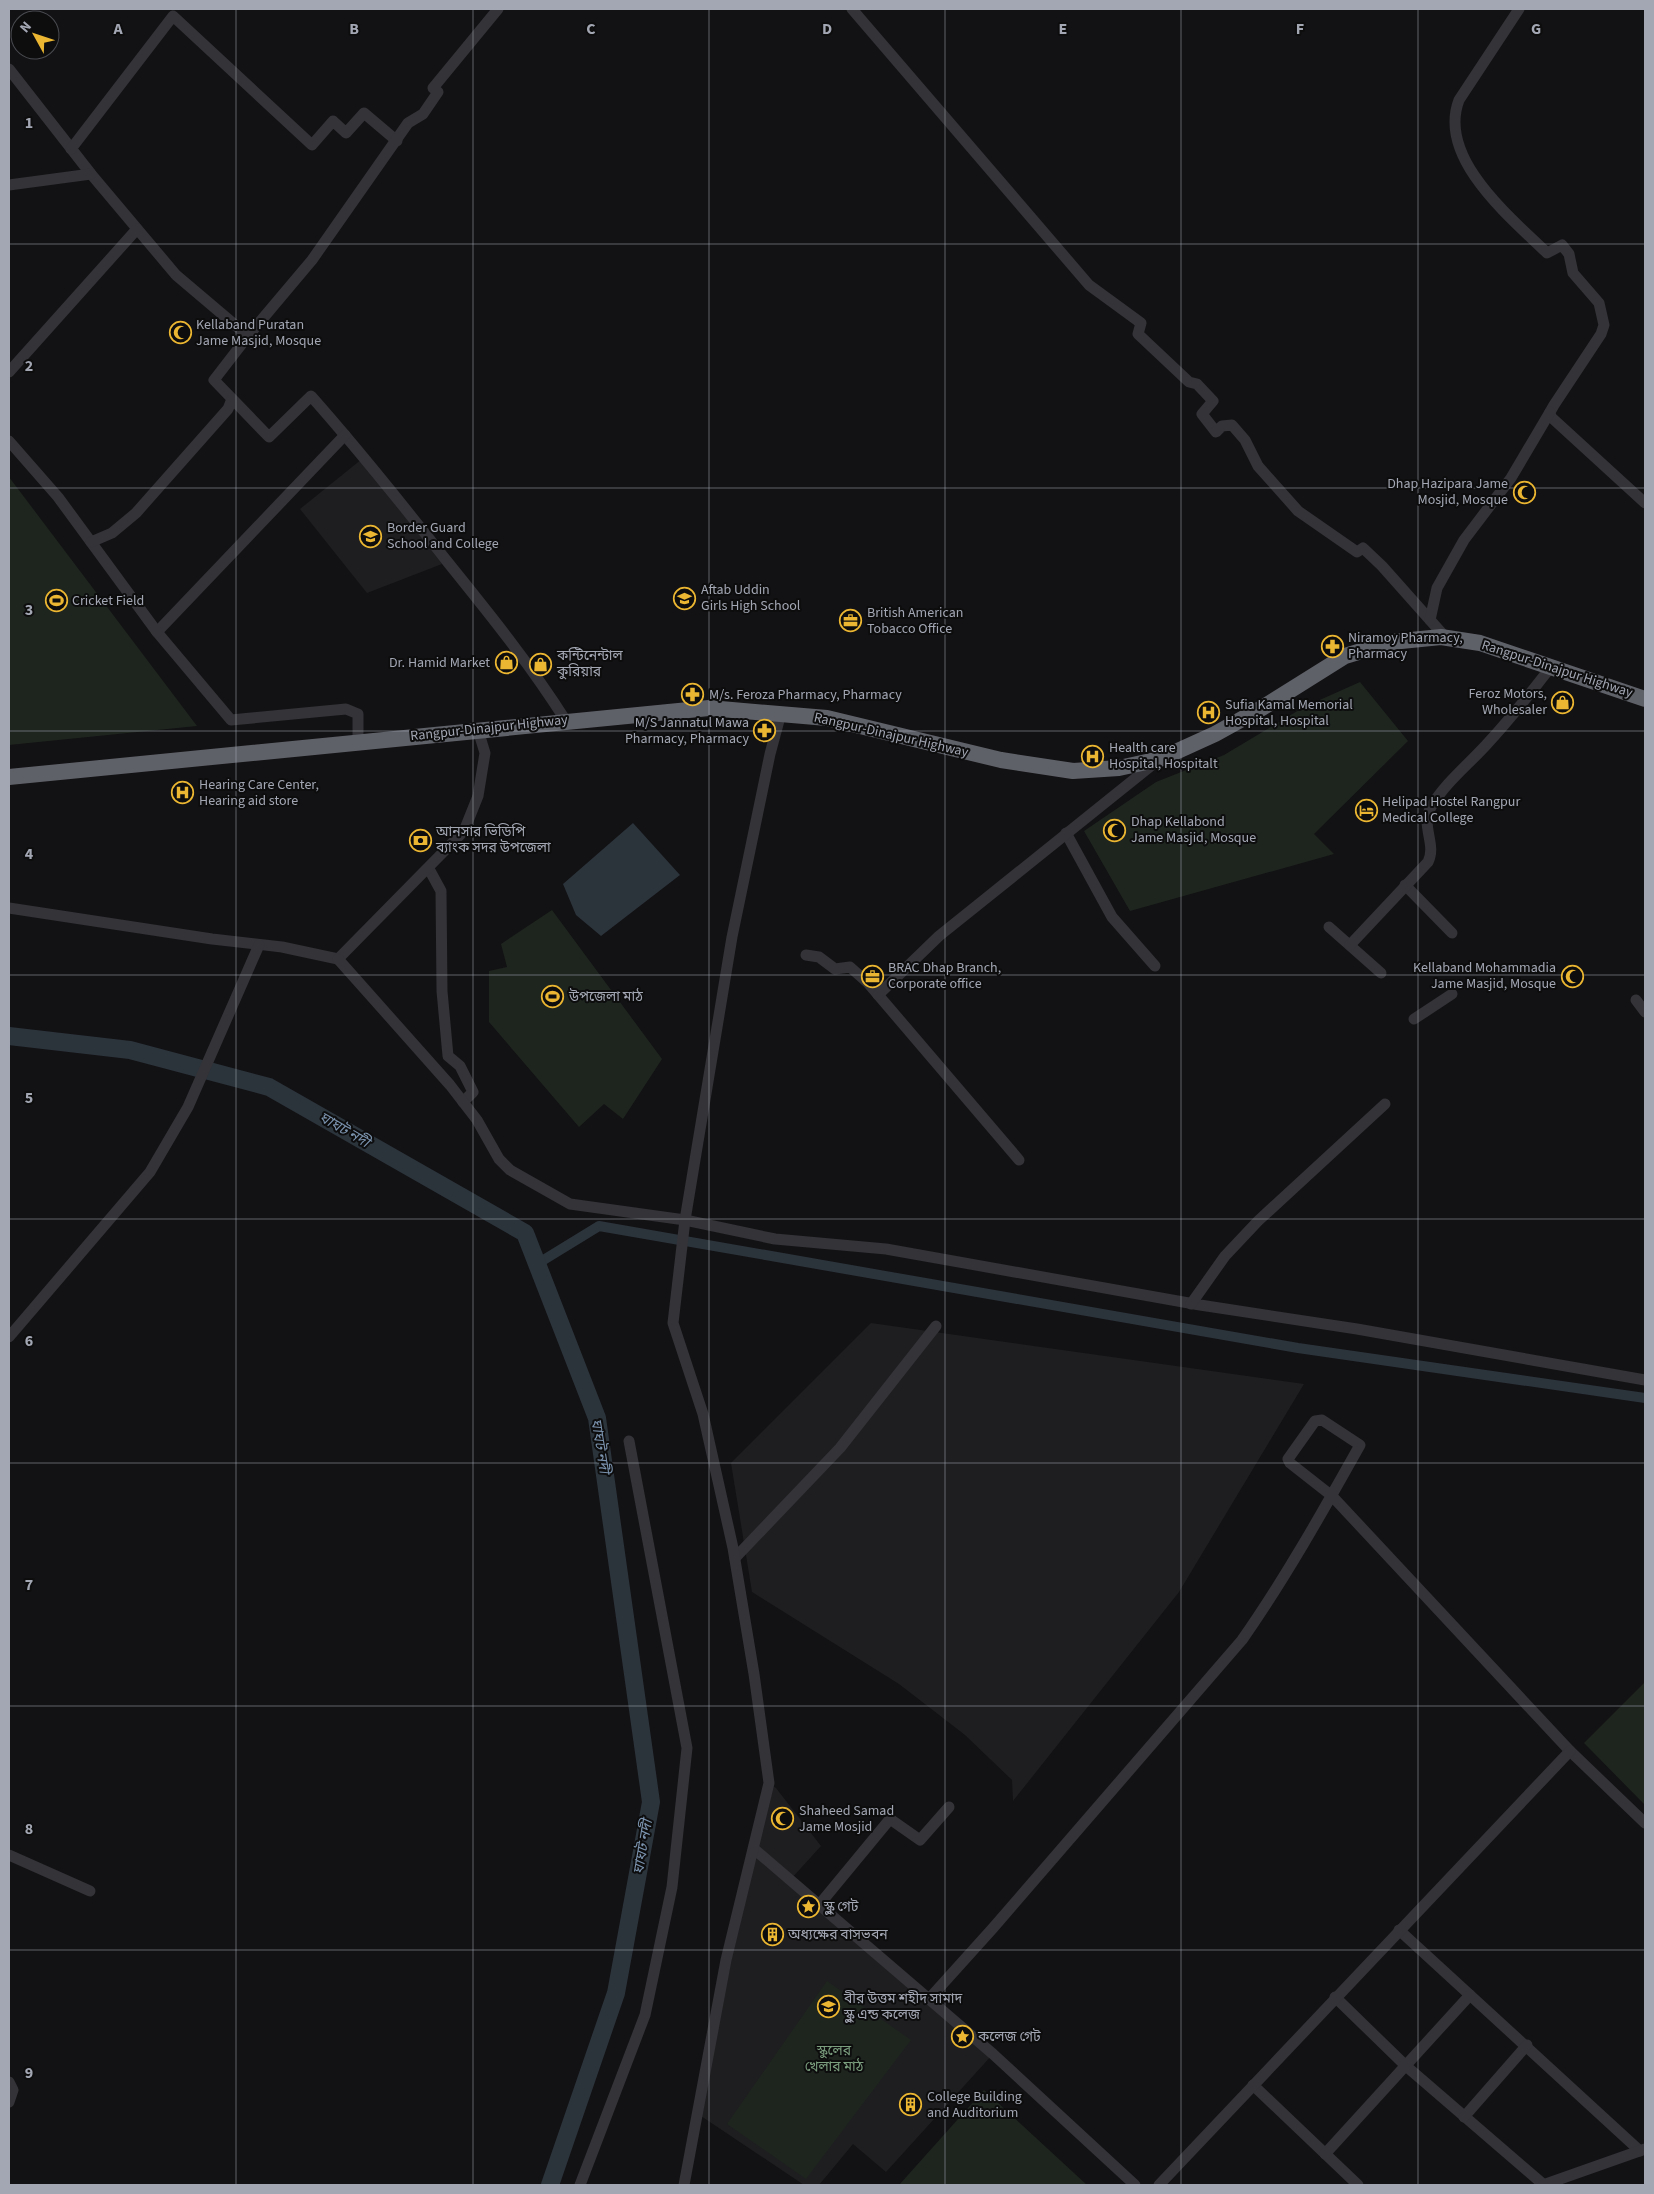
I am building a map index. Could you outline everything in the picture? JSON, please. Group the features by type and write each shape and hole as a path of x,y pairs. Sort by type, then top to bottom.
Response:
{"highway":[{"name":"Rangpur-Dinajpur Highway","path":"9,776 709,708 828,718 1001,760 1073,771 1118,768 1160,759 1215,734 1262,708 1345,656 1391,642 1446,638 1480,643 1645,699"}],"street":[{"path":"498,9 433,88 438,92 423,114 408,123 312,260 214,380 269,437 311,396 345,435 504,634 546,690 566,721"},
{"path":"852,9 1089,285 1141,323 1138,334 1189,382 1197,384 1213,401 1202,414 1216,432 1222,426 1232,425 1245,440 1258,466 1298,511 1357,552 1363,548 1446,638"},
{"path":"1430,620 1437,588 1464,540 1511,478 1550,412 1601,334 1604,324 1599,303 1573,273 1569,254 1562,245 1547,254 1508,215 1472,173 1458,147 1454,114 1459,100 1519,9"},
{"path":"71,150 173,16 312,144 333,121 346,133 364,113 397,141"},
{"path":"9,69 71,150 176,275 248,336"},
{"path":"9,185 91,174"},
{"path":"9,372 137,229"},
{"path":"91,542 112,533 136,514 228,410 232,399"},
{"path":"1550,412 1554,421 1598,458 1645,503"},
{"path":"157,632 345,435"},
{"path":"9,440 58,497 157,632 231,720 346,710 358,714 358,742"},
{"path":"1350,945 1431,857 1432,851 1426,822 1431,808 1443,790 1530,695 1550,668"},
{"path":"684,2185 726,1960 769,1783 735,1558 703,1414 673,1323 685,1223 732,937 770,754 781,713"},
{"path":"338,959 429,869 464,831 478,796 485,752 478,730"},
{"path":"878,995 939,936 1160,759"},
{"path":"1066,833 1112,917 1155,966"},
{"path":"429,869 441,891 442,991 448,1056 460,1066 473,1092 463,1102"},
{"path":"1405,885 1452,934"},
{"path":"9,908 259,945 338,959 463,1102 477,1120 499,1160 510,1170 570,1204 775,1239 886,1249 1190,1304 1357,1329 1645,1380"},
{"path":"1329,927 1381,973"},
{"path":"9,1337 150,1172 188,1107 259,945"},
{"path":"806,955 818,956 835,969 850,966 878,995 1019,1160"},
{"path":"1414,1019 1452,994"},
{"path":"1636,1000 1645,1012"},
{"path":"1190,1304 1225,1256 1258,1220 1385,1104"},
{"path":"735,1558 840,1448 936,1326"},
{"path":"929,1999 993,1928 1242,1640 1273,1596 1332,1496 1360,1445 1322,1420 1315,1421 1288,1459 1290,1463 1332,1496 1570,1751 1645,1823"},
{"path":"580,2185 645,2015 672,1887 687,1748 629,1441"},
{"path":"1159,2185 1570,1751"},
{"path":"819,1905 890,1819 920,1840 949,1807"},
{"path":"754,1849 993,2054 1134,2185"},
{"path":"9,1855 90,1891"},
{"path":"1335,1997 1406,2066 1543,2185 1643,2150 1399,1930"},
{"path":"1325,2154 1470,1995"},
{"path":"1464,2117 1527,2045"},
{"path":"9,2082 13,2090 9,2102"},
{"path":"1253,2085 1358,2185"}],"shaded area":[{"name":"Border Guard School and College","path":"362,459 442,564 367,593 300,509"},
{"path":"633,823 680,875 601,936 576,915 563,884"},
{"path":"871,1323 1304,1384 1179,1592 1013,1801 1012,1780 965,1735 899,1684 752,1592 731,1463"},
{"name":"বীর উত্তম শহীদ সামাদ স্কুল এন্ড কলেজ","path":"769,1783 776,1788 821,1846 791,1879 993,2054 886,2172 853,2144 819,2185 804,2185 698,2114"}],"green space":[{"name":"Cricket Field","path":"9,477 197,726 9,745"},
{"path":"1360,682 1408,741 1314,834 1334,854 1130,911 1084,831 1156,782 1224,755 1304,707"},
{"name":"উপজেলা মাঠ","path":"552,910 662,1059 623,1119 604,1104 579,1127 489,1022 489,971 507,967 501,944"},
{"path":"1645,1682 1645,1805 1584,1743"},
{"name":"স্কুলের খেলার মাঠ","path":"827,1981 911,2040 806,2179 727,2124"},
{"path":"984,2090 1087,2185 899,2185"}],"waterway":[{"name":"ঘাঘট নদী","path":"9,1036 130,1050 269,1087 525,1233 597,1418 651,1802 616,1993 550,2185"},
{"path":"537,1264 599,1226 1298,1348 1645,1398"}],"place":[{"name":"Kellaband Puratan Jame Masjid, Mosque","path":"180,333"},
{"name":"Dhap Hazipara Jame Mosjid, Mosque","path":"1524,492"},
{"name":"Border Guard School and College","path":"371,536"},
{"name":"Aftab Uddin Girls High School","path":"685,598"},
{"name":"Cricket Field","path":"56,601"},
{"name":"British American Tobacco Office","path":"851,621"},
{"name":"Niramoy Pharmacy, Pharmacy","path":"1332,646"},
{"name":"Dr. Hamid Market","path":"506,663"},
{"name":"কন্টিনেন্টাল কুরিয়ার","path":"541,664"},
{"name":"M/s. Feroza Pharmacy, Pharmacy","path":"693,695"},
{"name":"Feroz Motors, Wholesaler","path":"1563,702"},
{"name":"Sufia Kamal Memorial Hospital, Hospital","path":"1209,713"},
{"name":"M/S Jannatul Mawa Pharmacy, Pharmacy","path":"765,731"},
{"name":"Health care Hospital, Hospitalt","path":"1093,756"},
{"name":"Hearing Care Center, Hearing aid store","path":"183,793"},
{"name":"Helipad Hostel Rangpur Medical College","path":"1366,810"},
{"name":"Dhap Kellabond Jame Masjid, Mosque","path":"1115,830"},
{"name":"আনসার ভিডিপি ব্যাংক সদর উপজেলা","path":"420,840"},
{"name":"BRAC Dhap Branch, Corporate office","path":"872,976"},
{"name":"Kellaband Mohammadia Jame Masjid, Mosque","path":"1572,976"},
{"name":"উপজেলা মাঠ","path":"553,997"},
{"name":"Shaheed Samad Jame Mosjid","path":"783,1819"},
{"name":"স্কুল গেট","path":"808,1907"},
{"name":"অধ্যক্ষের বাসভবন","path":"772,1935"},
{"name":"বীর উত্তম শহীদ সামাদ স্কুল এন্ড কলেজ","path":"828,2007"},
{"name":"কলেজ গেট","path":"962,2037"},
{"name":"College Building and Auditorium","path":"911,2105"}]}
